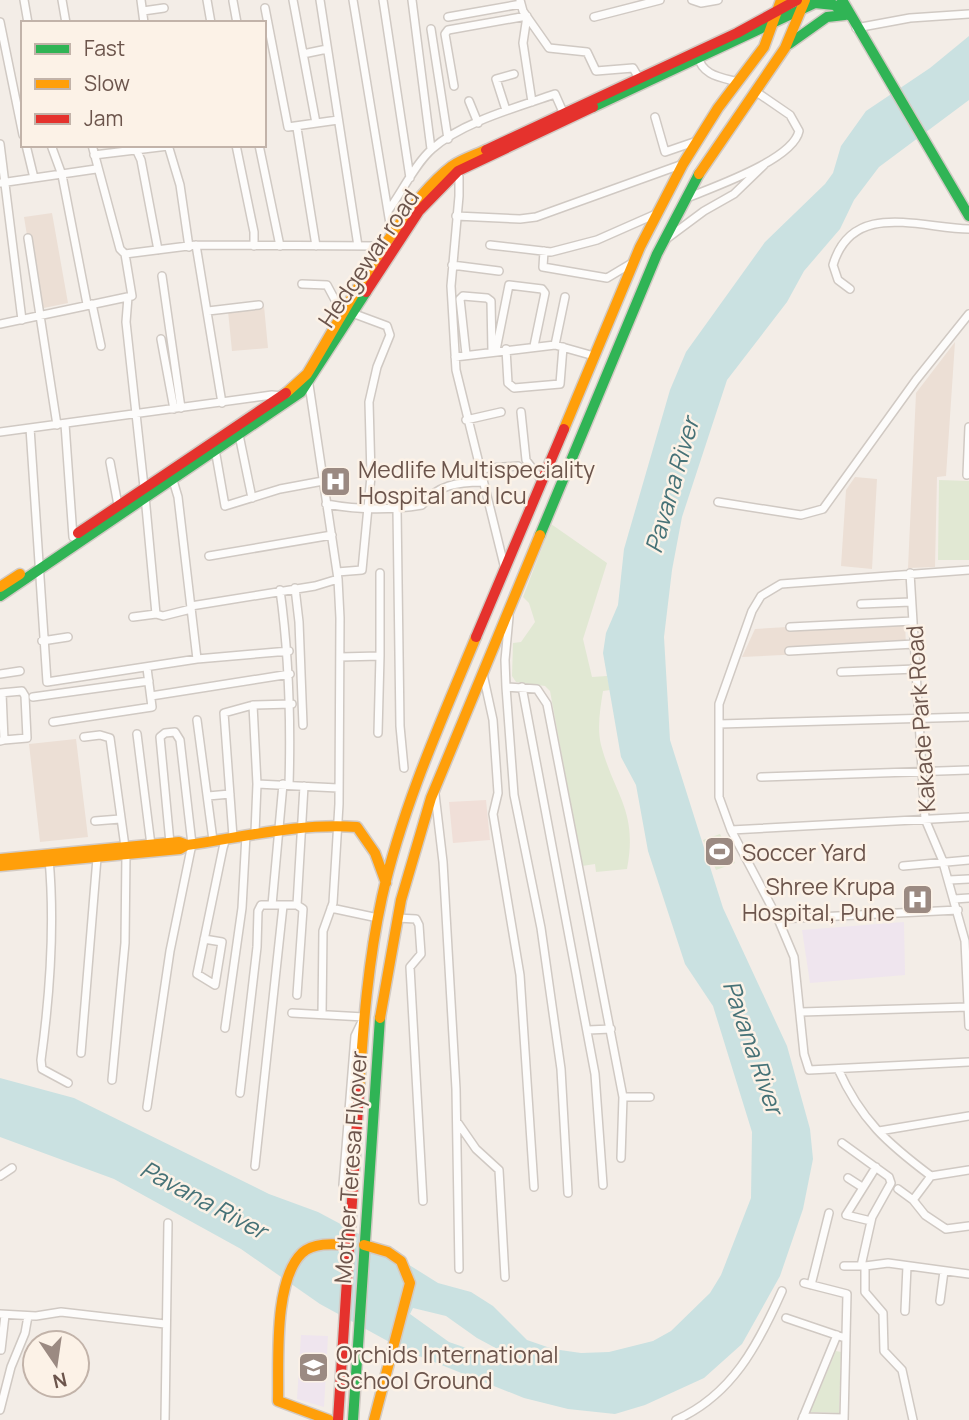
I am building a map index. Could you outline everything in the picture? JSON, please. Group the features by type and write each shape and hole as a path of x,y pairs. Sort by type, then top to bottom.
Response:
{"main road":[{"path":"777,11 781,0"},
{"path":"842,0 884,77 969,216"},
{"path":"789,44 802,3 834,5 849,15"},
{"name":"Hedgewar road","path":"697,55 777,11 802,3"},
{"name":"Hedgewar road","path":"0,587 38,565 169,474 238,430 308,379 387,252 456,168 640,81 774,22 802,3"},
{"name":"Mother Teresa Flyover","path":"338,1420 364,1017 378,918 401,830 423,768 633,263 683,164 764,47 777,11"},
{"path":"789,44 827,17 837,13 849,15"},
{"name":"Mother Teresa Flyover","path":"353,1420 377,1037 397,918 419,835 434,789 663,242 685,199 734,119 789,44"},
{"name":"Hedgewar road","path":"387,252 393,237 423,194 456,168 563,112 640,81"},
{"name":"Hedgewar road","path":"169,474 215,449 238,430"},
{"name":"Hedgewar road","path":"0,596 73,537 118,505 144,491"},
{"path":"499,583 516,592"},
{"path":"0,859 97,858 151,845 190,844 302,825 337,824 357,827 367,839 377,856 386,883"},
{"path":"401,830 419,835"},
{"path":"0,866 49,858 180,849 190,844"},
{"path":"327,1420 278,1401 287,1281 295,1261 314,1246 349,1245"},
{"path":"364,1245 398,1257 409,1273 407,1298 374,1420"}],"street":[{"path":"23,0 28,21"},
{"path":"62,0 66,21"},
{"path":"141,0 144,21"},
{"path":"208,0 211,21"},
{"path":"293,0 316,123"},
{"path":"320,0 358,246"},
{"path":"353,0 393,237"},
{"path":"383,0 410,178"},
{"path":"412,0 431,149"},
{"path":"594,17 660,0"},
{"path":"692,0 705,3 718,0"},
{"path":"233,1 237,21"},
{"path":"447,17 520,2 549,48 587,52 596,71 634,68 640,81"},
{"path":"143,12 164,8"},
{"path":"265,8 287,126 297,128 338,120"},
{"path":"856,28 909,18 969,14"},
{"path":"454,86 445,34 449,30 527,16"},
{"path":"527,16 523,43 532,102"},
{"path":"0,22 21,125"},
{"path":"416,31 435,29 448,139"},
{"path":"303,54 327,50"},
{"path":"697,55 709,74 738,82"},
{"path":"506,110 496,79 514,74"},
{"path":"685,199 787,150 799,131 790,115 755,91"},
{"path":"388,211 431,149 448,139 506,110 555,94 563,112"},
{"path":"469,101 478,123"},
{"path":"655,117 665,152 697,141"},
{"path":"297,128 316,246"},
{"path":"0,144 22,320"},
{"path":"26,147 34,178"},
{"path":"52,147 62,175 101,346"},
{"path":"0,324 132,296 125,254 120,249 96,169 92,147"},
{"path":"94,155 135,147 141,160 158,250"},
{"path":"168,147 180,185 208,312 222,403"},
{"path":"236,147 254,232 254,246"},
{"path":"259,147 280,246"},
{"path":"663,242 704,211 734,194 770,160"},
{"path":"456,216 520,219 536,217 683,164"},
{"path":"456,168 452,265 455,356 466,420 505,569"},
{"path":"3,183 96,169"},
{"path":"490,245 544,251 571,248 597,240 656,214"},
{"path":"850,289 838,280 833,265 844,242 861,228 891,222 969,229"},
{"path":"29,238 61,425 73,537"},
{"path":"125,254 192,246 377,246 387,252"},
{"path":"544,251 543,267 607,278 633,263"},
{"path":"452,265 499,271"},
{"path":"162,276 177,409"},
{"path":"494,351 505,296 509,285 514,283 542,289 545,293 534,346"},
{"path":"133,617 163,615 191,607 295,588 362,570 368,508 369,402 377,367 390,335 387,326 349,311 335,300 327,285 302,284"},
{"path":"466,354 460,307 463,296 487,298 491,301 494,351"},
{"path":"128,297 126,322 156,614"},
{"path":"506,349 508,383 514,388 561,384 559,346 565,297"},
{"path":"208,312 259,304"},
{"path":"718,502 802,515 823,509 916,380 969,314"},
{"path":"161,339 177,409"},
{"path":"455,356 534,346 559,346 594,356"},
{"path":"308,379 338,575 340,657 337,824 331,908 323,930 322,1015"},
{"path":"0,432 136,413 285,398"},
{"path":"466,420 501,412"},
{"path":"521,412 526,460 542,481"},
{"path":"967,475 969,427"},
{"path":"30,428 47,682 197,659 289,651"},
{"path":"238,430 252,498"},
{"path":"215,449 225,506 323,481"},
{"path":"110,462 118,505"},
{"path":"478,468 517,466"},
{"path":"169,474 178,497 197,659"},
{"path":"326,503 397,509 422,505 430,494 448,486 482,482"},
{"path":"397,509 400,726 404,768"},
{"path":"209,556 332,535"},
{"path":"969,570 781,584 761,596 752,611 719,704 719,797 731,830 778,919 794,957 804,1054 809,1070 969,1062"},
{"path":"378,733 380,573"},
{"name":"Kakade Park Road","path":"910,573 920,772 925,819 943,864 967,941 969,1027"},
{"path":"295,588 303,725"},
{"path":"272,905 292,704 289,651 280,590"},
{"path":"861,604 911,602"},
{"path":"509,609 505,660 514,795 541,928 561,1069 568,1193"},
{"path":"790,627 913,621"},
{"path":"43,641 68,637"},
{"path":"789,651 914,644"},
{"path":"340,657 380,656"},
{"path":"52,722 152,707 147,668"},
{"path":"841,671 916,669"},
{"path":"0,674 20,671"},
{"path":"151,695 290,674"},
{"path":"483,674 493,720 498,793 493,814 520,975 534,1187"},
{"path":"33,697 149,681"},
{"path":"506,687 537,690 547,704 623,1097 621,1158"},
{"path":"522,687 538,784 588,1030 599,1103 603,1185"},
{"path":"22,691 25,696 27,738 2,741 1,693 22,691"},
{"path":"204,939 222,943 215,985 197,974 204,939 229,838 230,794 223,716 227,710 253,705 292,704"},
{"path":"225,1028 257,784 253,705"},
{"path":"719,724 969,717"},
{"path":"197,720 213,840"},
{"path":"147,1107 170,951 190,844 180,740 175,732 160,737 170,843"},
{"path":"137,734 151,845"},
{"path":"84,737 100,735 110,738 126,851 125,943 112,1080"},
{"path":"761,777 969,770"},
{"path":"257,784 338,788"},
{"path":"297,905 304,786"},
{"path":"434,789 443,862 457,1123 459,1269"},
{"path":"208,796 230,794"},
{"path":"731,830 969,817"},
{"path":"95,821 120,819"},
{"path":"49,858 52,906 41,1060 42,1069 68,1083"},
{"path":"81,1053 97,858"},
{"path":"903,866 969,860"},
{"path":"948,880 969,879"},
{"path":"954,899 969,898"},
{"path":"240,1093 257,947 258,911 261,905 297,905 303,909 296,995"},
{"path":"255,1166 283,906"},
{"path":"242,908 258,911"},
{"path":"331,908 378,918"},
{"path":"778,919 958,910"},
{"path":"397,918 416,919 419,925 421,954 410,967 423,1200"},
{"path":"801,1012 968,1007"},
{"path":"292,1013 364,1017 355,1036 342,1185"},
{"path":"588,1030 611,1029"},
{"path":"838,1069 857,1107 873,1129 879,1131 969,1116"},
{"path":"623,1097 650,1097"},
{"path":"457,1123 476,1149 499,1170 505,1277"},
{"path":"879,1131 886,1142 931,1176"},
{"path":"842,1143 888,1177 891,1187 872,1221 863,1266 865,1292 883,1313 884,1351 902,1370 913,1420"},
{"path":"872,1221 846,1215 876,1167"},
{"path":"0,1176 12,1168"},
{"path":"913,1200 931,1176 969,1170"},
{"path":"848,1178 862,1187"},
{"path":"898,1189 913,1200 925,1215 946,1229 969,1226"},
{"path":"829,1213 808,1284 847,1294 844,1419 803,1419 838,1335"},
{"path":"165,1420 168,1223"},
{"path":"844,1266 888,1264 969,1274"},
{"path":"905,1311 906,1266"},
{"path":"940,1301 944,1271"},
{"path":"676,1420 722,1392 743,1365 782,1291"},
{"path":"19,1349 1,1350 2,1314 28,1316 61,1312 165,1324"},
{"path":"0,1410 10,1367 19,1349 28,1316"},
{"path":"786,1318 846,1338"}],"shaded area":[{"path":"52,213 68,303 39,309 24,217"},
{"path":"264,306 268,348 232,351 228,311"},
{"path":"955,342 946,476 937,477 935,567 908,568 916,393"},
{"path":"855,477 877,479 872,569 841,566 846,490"},
{"path":"905,620 906,649 742,657 755,629"},
{"path":"76,739 88,837 40,842 29,744"},
{"path":"486,800 490,840 453,843 449,802"},
{"path":"904,922 905,975 810,983 802,930"},
{"name":"Orchids International School Ground","path":"301,1335 328,1336 324,1407 297,1399"}],"green space":[{"path":"939,480 969,481 969,560 938,560"},
{"path":"551,524 607,563 583,639 592,677 607,676 610,690 603,691 599,718 600,739 630,832 627,869 596,872 595,864 582,866 550,691 545,686 516,682 512,676 513,643 521,642 535,622 529,603 523,597"},
{"name":"Soccer Yard","path":"720,834 735,863 716,870 703,840"},
{"path":"836,1351 841,1352 839,1413 810,1412"}],"water":[{"name":"Pavana River","path":"969,36 969,100 879,167 854,200 840,229 804,271 787,302 727,380 682,517 672,570 664,637 670,740 723,908 787,1046 810,1129 813,1159 803,1209 780,1276 742,1344 704,1378 645,1405 615,1414 568,1409 524,1398 404,1350 320,1304 241,1249 114,1179 0,1137 0,1078 74,1098 269,1194 318,1212 363,1236 438,1283 471,1292 493,1306 527,1340 553,1349 581,1353 609,1352 653,1341 671,1331 710,1293 721,1275 751,1198 752,1132 713,1006 685,964 648,851 636,785 621,757 603,653 606,633 618,605 624,549 670,390 686,352 765,242 825,184 833,173 841,146 866,111 930,68","holes":["413,1308 446,1316 477,1338 514,1358 515,1365 449,1342 410,1314"]}],"traffic: fast":[{"path":"842,0 969,216"},
{"path":"593,107 815,3 834,5 849,15"},
{"path":"789,44 827,17 845,15"},
{"path":"540,535 657,254 699,174"},
{"path":"0,596 301,392 366,292"},
{"path":"353,1420 380,1018"}],"traffic: slow":[{"path":"564,429 640,247 683,164 718,108 764,47 781,0"},
{"path":"699,174 785,48 805,0"},
{"path":"286,393 307,374 373,263 412,207 452,166 486,150"},
{"path":"380,1018 401,900 431,798 540,535"},
{"path":"0,587 20,574"},
{"path":"359,1092 370,970 377,921 390,864 423,765 476,637"},
{"path":"0,866 180,849 187,845 272,832 335,826 357,827 375,853 386,883"},
{"path":"0,859 179,842 187,845"},
{"path":"329,1420 278,1401 278,1345 282,1302 286,1283 302,1253 318,1245 349,1245"},
{"path":"364,1245 388,1252 401,1261 410,1283 374,1420"}],"traffic: jam":[{"path":"486,150 737,33 797,0"},
{"path":"366,292 419,211 458,171 593,107"},
{"path":"78,533 286,393"},
{"path":"476,637 564,429"},
{"path":"338,1420 359,1092"}],"place":[{"name":"Medlife Multispeciality Hospital and Icu","path":"335,482"},
{"name":"Soccer Yard","path":"719,852"},
{"name":"Shree Krupa Hospital, Pune","path":"918,899"},
{"name":"Orchids International School Ground","path":"313,1367"}]}
